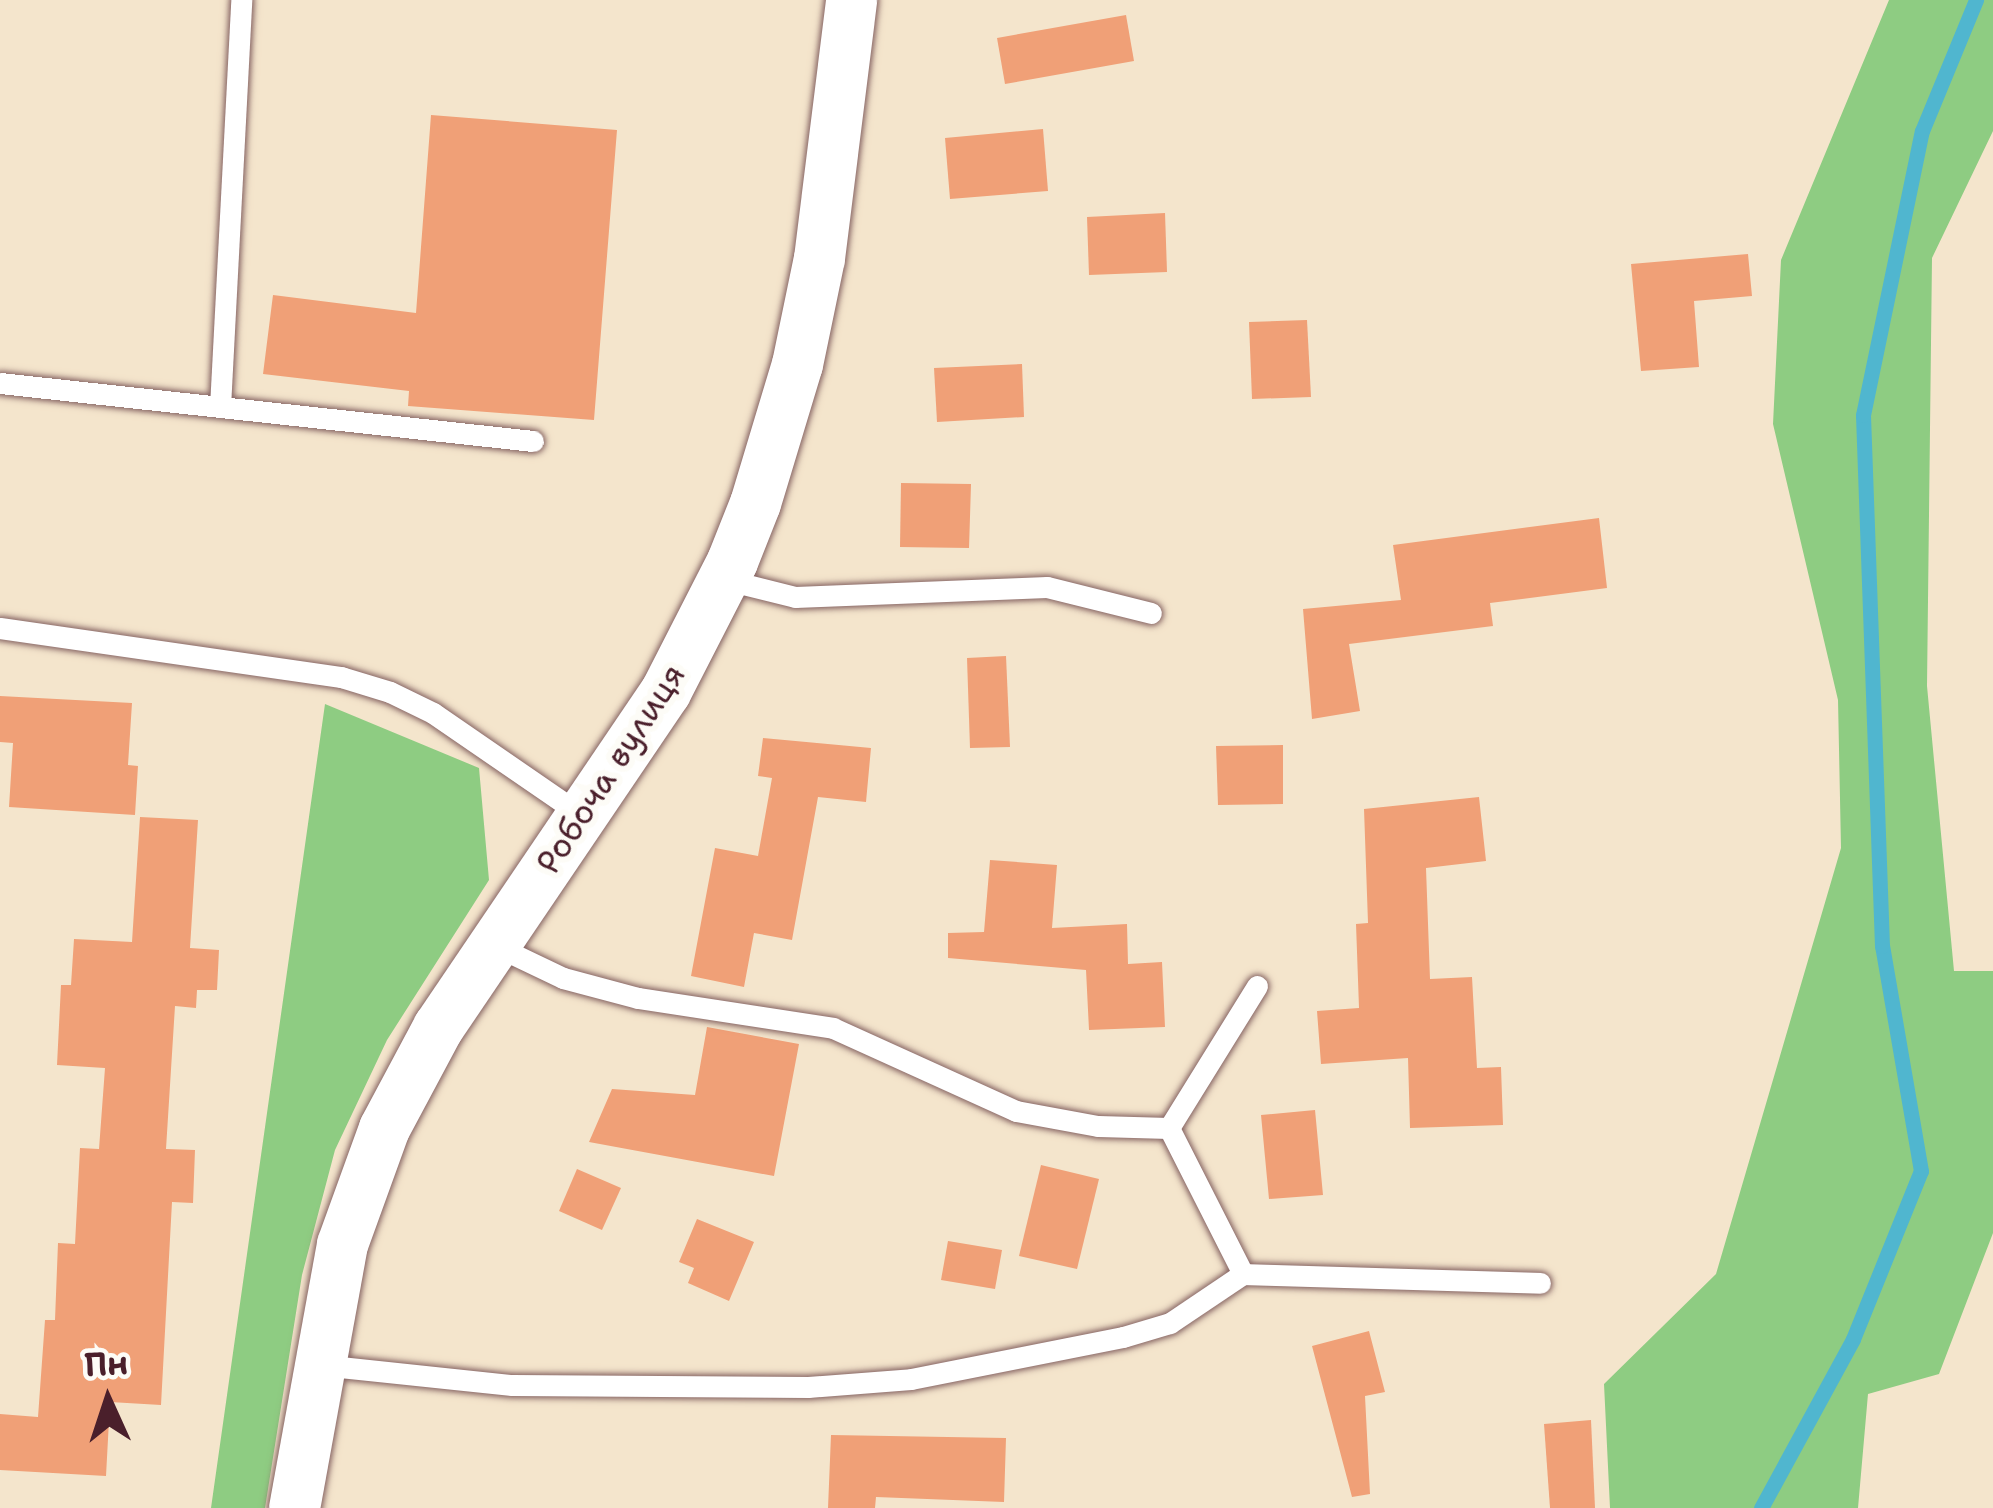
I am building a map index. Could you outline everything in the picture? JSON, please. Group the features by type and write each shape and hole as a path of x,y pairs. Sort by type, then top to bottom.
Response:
{"street":[{"name":"Робоча вулиця","path":"294,1508 316,1365 342,1244 384,1129 438,1027 665,692 723,579 755,503 797,364 832,173 851,0"}],"lane":[{"path":"220,407 241,0"},
{"path":"0,383 532,441"},
{"path":"723,579 795,597 1047,587 1086,593 1151,613"},
{"path":"3,625 340,677 390,692 433,713 583,817"},
{"path":"494,945 563,978 638,998 833,1028 1016,1111 1098,1126 1169,1128"},
{"path":"1169,1128 1258,986"},
{"path":"1169,1128 1243,1274"},
{"path":"316,1365 599,1389 808,1387 911,1378 1029,1358 1170,1323 1243,1274 1540,1283"}],"green space":[{"path":"1889,0 1993,0 1993,131 1932,258 1927,686 1954,971 1993,971 1993,1233 1939,1374 1868,1394 1858,1508 1610,1508 1604,1384 1716,1274 1841,848 1838,700 1773,424 1781,260"},
{"path":"325,704 479,768 489,880 387,1040 335,1150 302,1275 265,1508 211,1508"}],"building":[{"path":"1126,15 1134,61 1005,84 997,38"},
{"path":"431,115 617,130 594,420 408,406 409,391 263,374 273,295 416,313"},
{"path":"1043,129 1048,191 950,199 945,138"},
{"path":"1165,213 1167,272 1089,275 1087,217"},
{"path":"1748,254 1752,296 1694,301 1699,367 1641,371 1631,264"},
{"path":"1307,320 1311,397 1252,399 1249,322"},
{"path":"1022,364 1024,417 937,422 934,368"},
{"path":"901,483 971,484 969,548 900,547"},
{"path":"1599,518 1607,588 1490,603 1493,626 1349,644 1360,711 1312,719 1303,609 1401,600 1393,545"},
{"path":"1006,656 1010,747 970,748 967,658"},
{"path":"0,696 132,703 128,765 138,766 135,815 9,807 13,743 0,742"},
{"path":"763,738 871,748 866,802 818,797 792,940 754,933 744,987 691,976 715,848 758,856 772,778 758,776"},
{"path":"1283,745 1283,804 1218,805 1216,746"},
{"path":"1479,797 1486,861 1426,868 1430,979 1472,977 1477,1068 1501,1067 1503,1125 1410,1128 1408,1058 1321,1064 1317,1011 1359,1008 1356,924 1368,923 1364,809"},
{"path":"140,817 198,820 190,948 219,950 217,990 197,990 196,1008 175,1006 166,1149 195,1150 193,1203 172,1202 161,1405 110,1402 106,1476 0,1470 0,1414 38,1417 45,1320 55,1320 58,1243 75,1244 80,1148 99,1149 105,1068 57,1065 61,985 71,985 74,939 132,942"},
{"path":"990,860 1057,865 1052,928 1127,924 1128,964 1162,962 1165,1027 1089,1030 1086,970 948,958 948,933 984,932"},
{"path":"707,1027 799,1044 774,1176 589,1142 612,1089 695,1095"},
{"path":"1315,1110 1323,1195 1269,1199 1261,1115"},
{"path":"1041,1165 1099,1179 1077,1269 1019,1256"},
{"path":"577,1169 621,1188 602,1230 559,1211"},
{"path":"697,1219 754,1242 729,1301 688,1283 694,1268 679,1262"},
{"path":"948,1241 1002,1250 995,1289 941,1280"},
{"path":"1369,1331 1385,1392 1365,1396 1370,1494 1352,1497 1312,1346"},
{"path":"1591,1420 1595,1508 1550,1508 1544,1424"},
{"path":"831,1435 1006,1438 1004,1502 876,1497 875,1508 828,1508"}],"waterway":[{"path":"1761,1508 1853,1339 1921,1171 1882,946 1863,415 1922,131 1976,0"}]}
